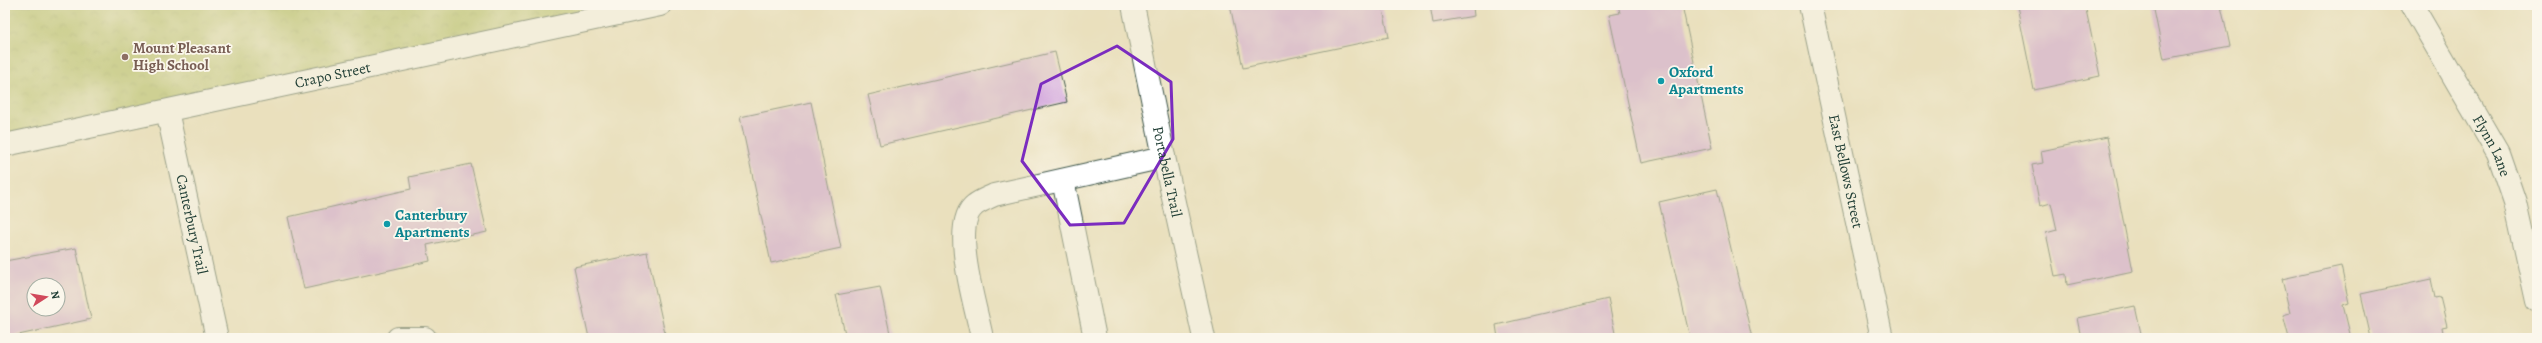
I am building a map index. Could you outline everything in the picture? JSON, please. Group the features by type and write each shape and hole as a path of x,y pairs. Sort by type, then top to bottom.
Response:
{"street":[{"name":"Crapo Street","path":"5,145 660,5"},
{"name":"Portabella Trail","path":"1133,5 1164,157 1204,338"},
{"name":"East Bellows Street","path":"1810,5 1882,338"},
{"name":"Flynn Lane","path":"2412,5 2498,152 2515,202 2537,301"},
{"name":"Canterbury Trail","path":"167,111 217,338"},
{"path":"982,338 962,240 965,219 974,205 994,195 1164,157"},
{"path":"1063,180 1095,338"},
{"path":"398,338 424,338"}],"highlighted area":[{"path":"1117,46 1171,82 1173,139 1124,223 1070,225 1022,161 1041,84"}],"green space":[{"path":"5,5 658,5 5,144"}],"building":[{"path":"1230,5 1382,5 1389,37 1243,68"},
{"path":"1430,5 1480,6 1473,7 1474,16 1433,23"},
{"name":"Oxford Apartments","path":"1618,5 1682,5 1712,148 1641,163 1609,15 1620,13"},
{"path":"2085,5 2100,76 2034,90 2017,6"},
{"path":"2153,5 2221,5 2230,46 2164,59"},
{"path":"1055,52 1067,102 880,145 868,95"},
{"path":"811,102 841,248 771,263 740,117"},
{"path":"2107,137 2133,271 2067,285 2066,274 2055,276 2046,233 2057,230 2051,203 2040,206 2032,165 2043,163 2041,151"},
{"name":"Canterbury Apartments","path":"471,164 487,232 427,245 430,261 304,289 288,217 411,189 409,177"},
{"path":"1717,189 1752,338 1690,338 1659,202"},
{"path":"76,248 91,319 5,338 5,261"},
{"path":"647,252 666,338 589,338 574,267"},
{"path":"2341,266 2349,303 2343,305 2351,338 2289,338 2283,315 2290,313 2282,279"},
{"path":"2431,279 2435,298 2440,297 2447,326 2442,327 2444,338 2371,338 2361,294"},
{"path":"880,287 891,338 846,338 836,295"},
{"path":"1608,299 1616,338 1498,338 1496,325"},
{"path":"2135,306 2142,338 2081,338 2077,318"}],"place":[{"name":"Mount Pleasant High School","path":"125,57"},
{"name":"Oxford Apartments","path":"1661,81"},
{"name":"Canterbury Apartments","path":"387,224"}]}
